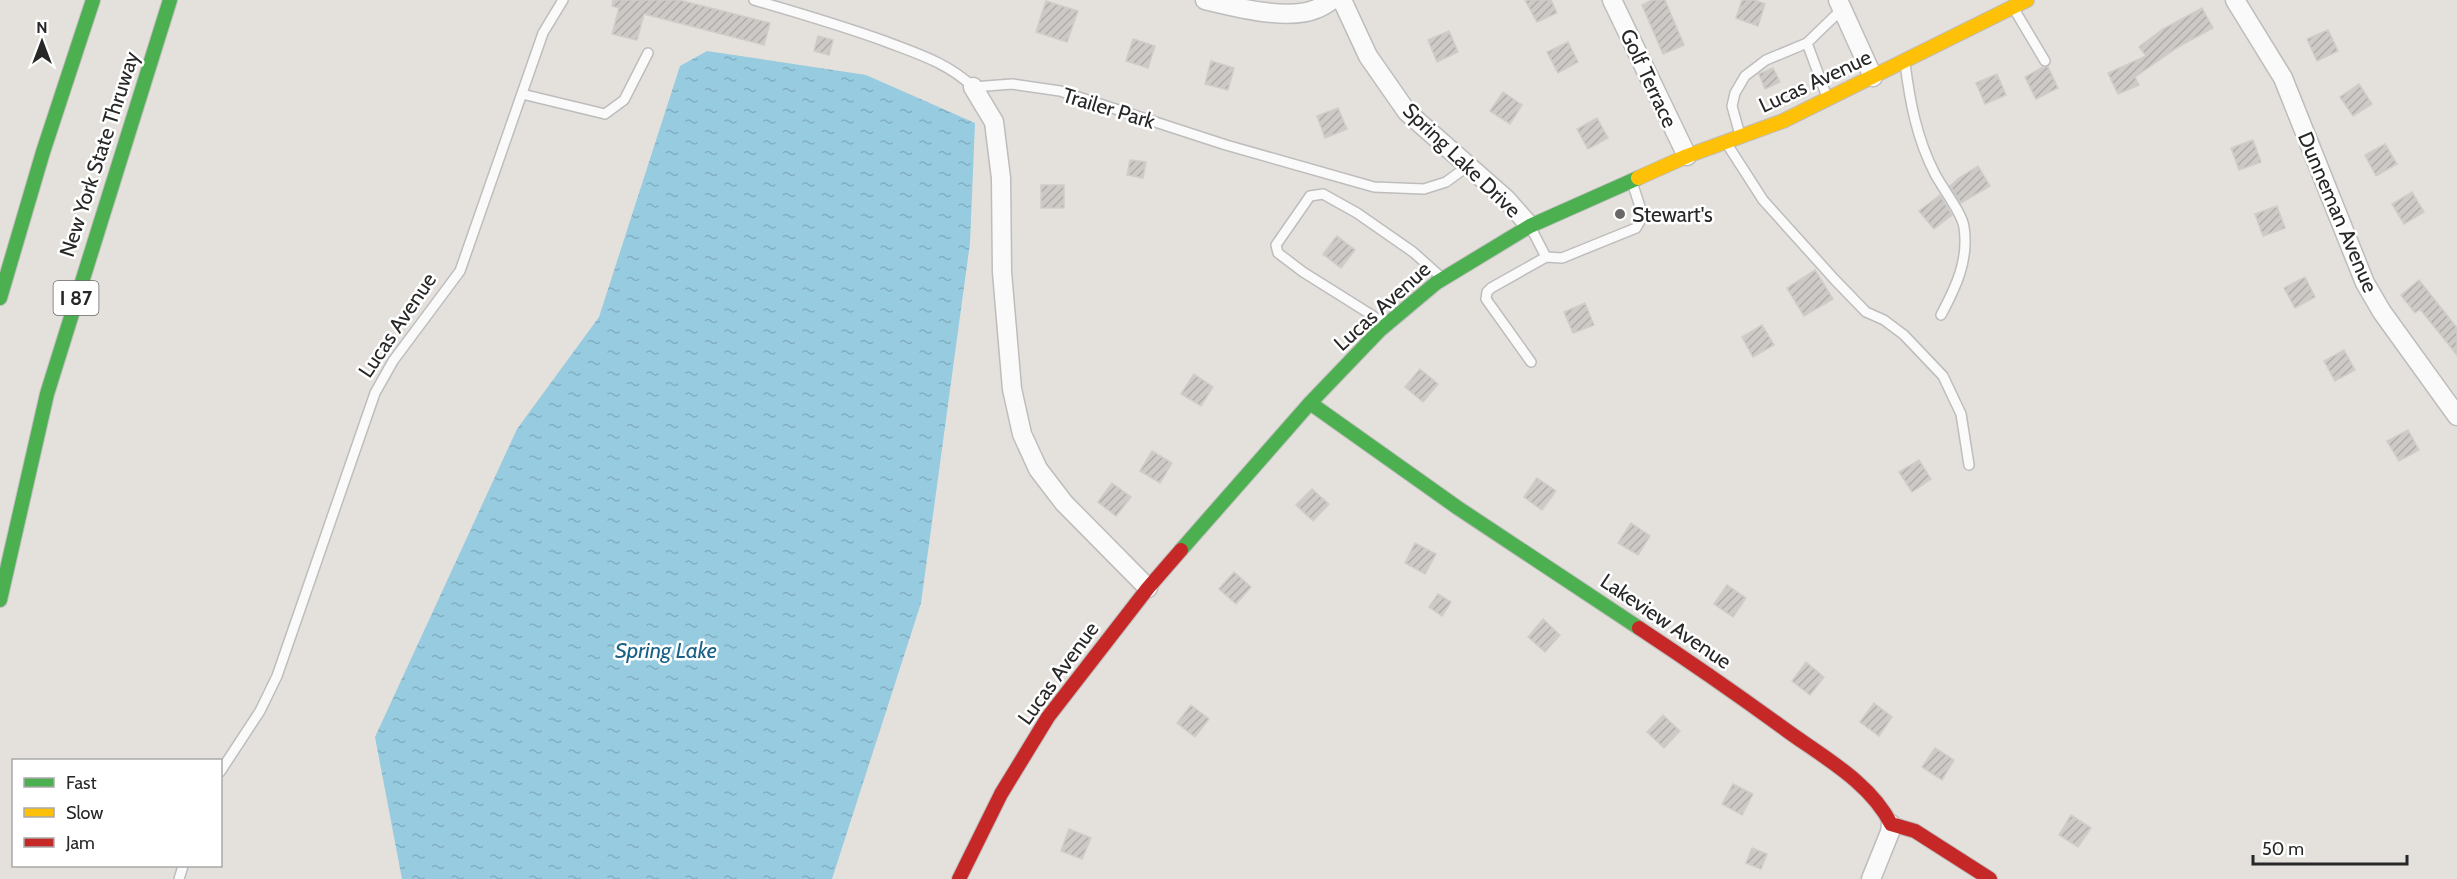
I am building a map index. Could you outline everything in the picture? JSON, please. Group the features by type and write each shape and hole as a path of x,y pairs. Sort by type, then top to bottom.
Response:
{"main road":[{"path":"0,298 43,152 93,0"},
{"name":"New York State Thruway","path":"0,600 47,394 170,0"},
{"name":"Lucas Avenue","path":"958,879 1001,794 1048,717 1148,588 1310,403 1387,324 1442,279 1530,226 1687,156 1783,121 2027,0"},
{"name":"Lakeview Avenue","path":"1310,403 1458,508 1700,668 1855,780 1882,806 1891,824"},
{"path":"1891,824 1915,831 1990,879"}],"street":[{"path":"1205,0 1246,10 1291,13 1314,10 1332,0"},
{"name":"Spring Lake Drive","path":"1342,0 1368,56 1407,112 1506,199 1530,226"},
{"name":"Golf Terrace","path":"1612,0 1687,156"},
{"name":"Dunneman Avenue","path":"2235,0 2283,78 2365,284 2382,312 2457,416"},
{"path":"1840,4 1873,77"},
{"path":"973,87 994,122 1001,178 1002,272 1012,389 1022,434 1038,469 1064,503 1148,588"},
{"path":"1872,879 1891,824"}],"lane":[{"name":"Lucas Avenue","path":"222,769 260,711 277,676 375,393 393,361 460,271 543,33 563,0"},
{"path":"754,0 832,22 938,61 961,75 973,87"},
{"path":"1740,137 1732,106 1735,93 1745,76 1766,60 1807,44 1840,4"},
{"path":"2013,7 2045,61"},
{"path":"1807,44 1828,99"},
{"path":"522,94 605,114 624,100 648,53"},
{"path":"1905,61 1916,129 1935,173 1964,225 1964,258 1959,280 1941,315"},
{"name":"Trailer Park","path":"973,87 1012,84 1060,91 1226,145 1374,187 1424,189 1446,182 1468,166"},
{"path":"1725,142 1763,200 1835,280 1866,312 1884,320 1904,335 1943,376 1962,414 1969,465"},
{"path":"1531,362 1486,299 1487,292 1546,257 1562,258 1636,228 1644,216 1632,181"},
{"path":"1387,324 1303,272 1278,253 1276,244 1310,196 1323,194 1357,213 1413,252 1442,279"},
{"path":"1530,226 1546,257"}],"water":[{"name":"Spring Lake","path":"707,51 866,75 975,123 970,243 921,603 832,879 402,879 375,737 517,429 599,317 680,66"}],"building":[{"path":"613,0 679,0 770,23 764,45 644,14 637,40 612,34 619,8 612,6"},
{"path":"1525,0 1551,0 1557,13 1537,22"},
{"path":"1652,0 1665,0 1684,45 1663,54 1642,5"},
{"path":"1742,0 1755,0 1765,4 1758,26 1736,18"},
{"path":"1046,1 1078,11 1067,42 1036,32"},
{"path":"2202,8 2213,28 2178,47 2135,77 2139,85 2118,94 2108,73 2146,56 2139,47 2163,29"},
{"path":"2328,30 2338,51 2317,61 2307,39"},
{"path":"1449,31 1458,52 1437,62 1428,40"},
{"path":"818,36 833,40 829,55 814,51"},
{"path":"1133,39 1155,46 1148,68 1126,61"},
{"path":"1568,42 1578,62 1558,73 1547,52"},
{"path":"1211,61 1234,68 1228,90 1205,84"},
{"path":"2043,67 2048,67 2058,88 2036,99 2025,77"},
{"path":"1773,68 1780,82 1765,89 1759,74"},
{"path":"1997,74 2006,95 1985,104 1976,83"},
{"path":"2359,84 2372,104 2353,116 2340,97"},
{"path":"1503,92 1522,105 1510,124 1490,111"},
{"path":"1338,108 1347,129 1325,138 1317,116"},
{"path":"1597,118 1608,138 1588,149 1577,129"},
{"path":"2253,140 2261,162 2239,170 2231,148"},
{"path":"2385,144 2397,164 2376,176 2365,155"},
{"path":"1130,160 1146,162 1143,178 1127,175"},
{"path":"1978,166 1990,186 1961,203 1950,186"},
{"path":"1041,185 1064,185 1064,208 1041,208"},
{"path":"2412,192 2424,212 2404,224 2392,204"},
{"path":"1940,195 1952,215 1934,229 1919,211"},
{"path":"2277,206 2285,228 2263,236 2255,214"},
{"path":"1337,236 1355,250 1341,268 1323,254"},
{"path":"1815,270 1833,299 1804,316 1787,288"},
{"path":"2305,277 2315,297 2295,308 2284,288"},
{"path":"2419,280 2457,328 2457,355 2420,309 2415,313 2401,295"},
{"path":"1585,303 1594,325 1573,333 1564,312"},
{"path":"1762,325 1774,345 1753,357 1742,337"},
{"path":"2344,350 2355,370 2335,381 2324,361"},
{"path":"1420,369 1438,384 1423,402 1405,387"},
{"path":"1194,374 1213,387 1201,406 1181,394"},
{"path":"2408,430 2419,450 2399,461 2387,441"},
{"path":"1152,451 1172,463 1160,483 1140,471"},
{"path":"1919,460 1931,479 1912,492 1899,472"},
{"path":"1537,478 1556,491 1542,510 1524,497"},
{"path":"1112,483 1131,497 1116,516 1098,502"},
{"path":"1312,489 1329,504 1313,521 1296,505"},
{"path":"1631,523 1650,536 1638,555 1618,543"},
{"path":"1415,543 1436,554 1425,574 1405,563"},
{"path":"1234,572 1251,587 1236,604 1219,589"},
{"path":"1727,585 1746,598 1733,617 1714,604"},
{"path":"1438,594 1451,602 1442,616 1429,607"},
{"path":"1543,619 1560,635 1545,652 1528,637"},
{"path":"1806,662 1824,677 1810,695 1792,681"},
{"path":"1874,703 1892,717 1879,736 1860,722"},
{"path":"1191,705 1209,719 1195,737 1177,723"},
{"path":"1663,715 1680,731 1664,748 1647,732"},
{"path":"1935,748 1954,760 1942,780 1922,767"},
{"path":"1733,784 1753,794 1742,815 1722,804"},
{"path":"2071,815 2091,828 2078,847 2059,835"},
{"path":"1069,829 1091,838 1082,859 1061,851"},
{"path":"1752,848 1767,854 1761,869 1746,863"}],"traffic: fast":[{"path":"0,298 43,152 93,0"},
{"path":"0,600 47,394 170,0"},
{"path":"1181,550 1310,403 1380,330 1436,283 1530,226 1638,178"},
{"path":"1310,403 1458,508 1639,628"}],"traffic: slow":[{"path":"1638,178 1687,156 1783,121 2027,0"}],"traffic: jam":[{"path":"959,879 1001,794 1048,717 1148,588 1181,550"},
{"path":"1639,628 1844,771 1871,795 1891,824 1915,831 1990,879"}],"place":[{"name":"Stewart's","path":"1620,214"}]}
